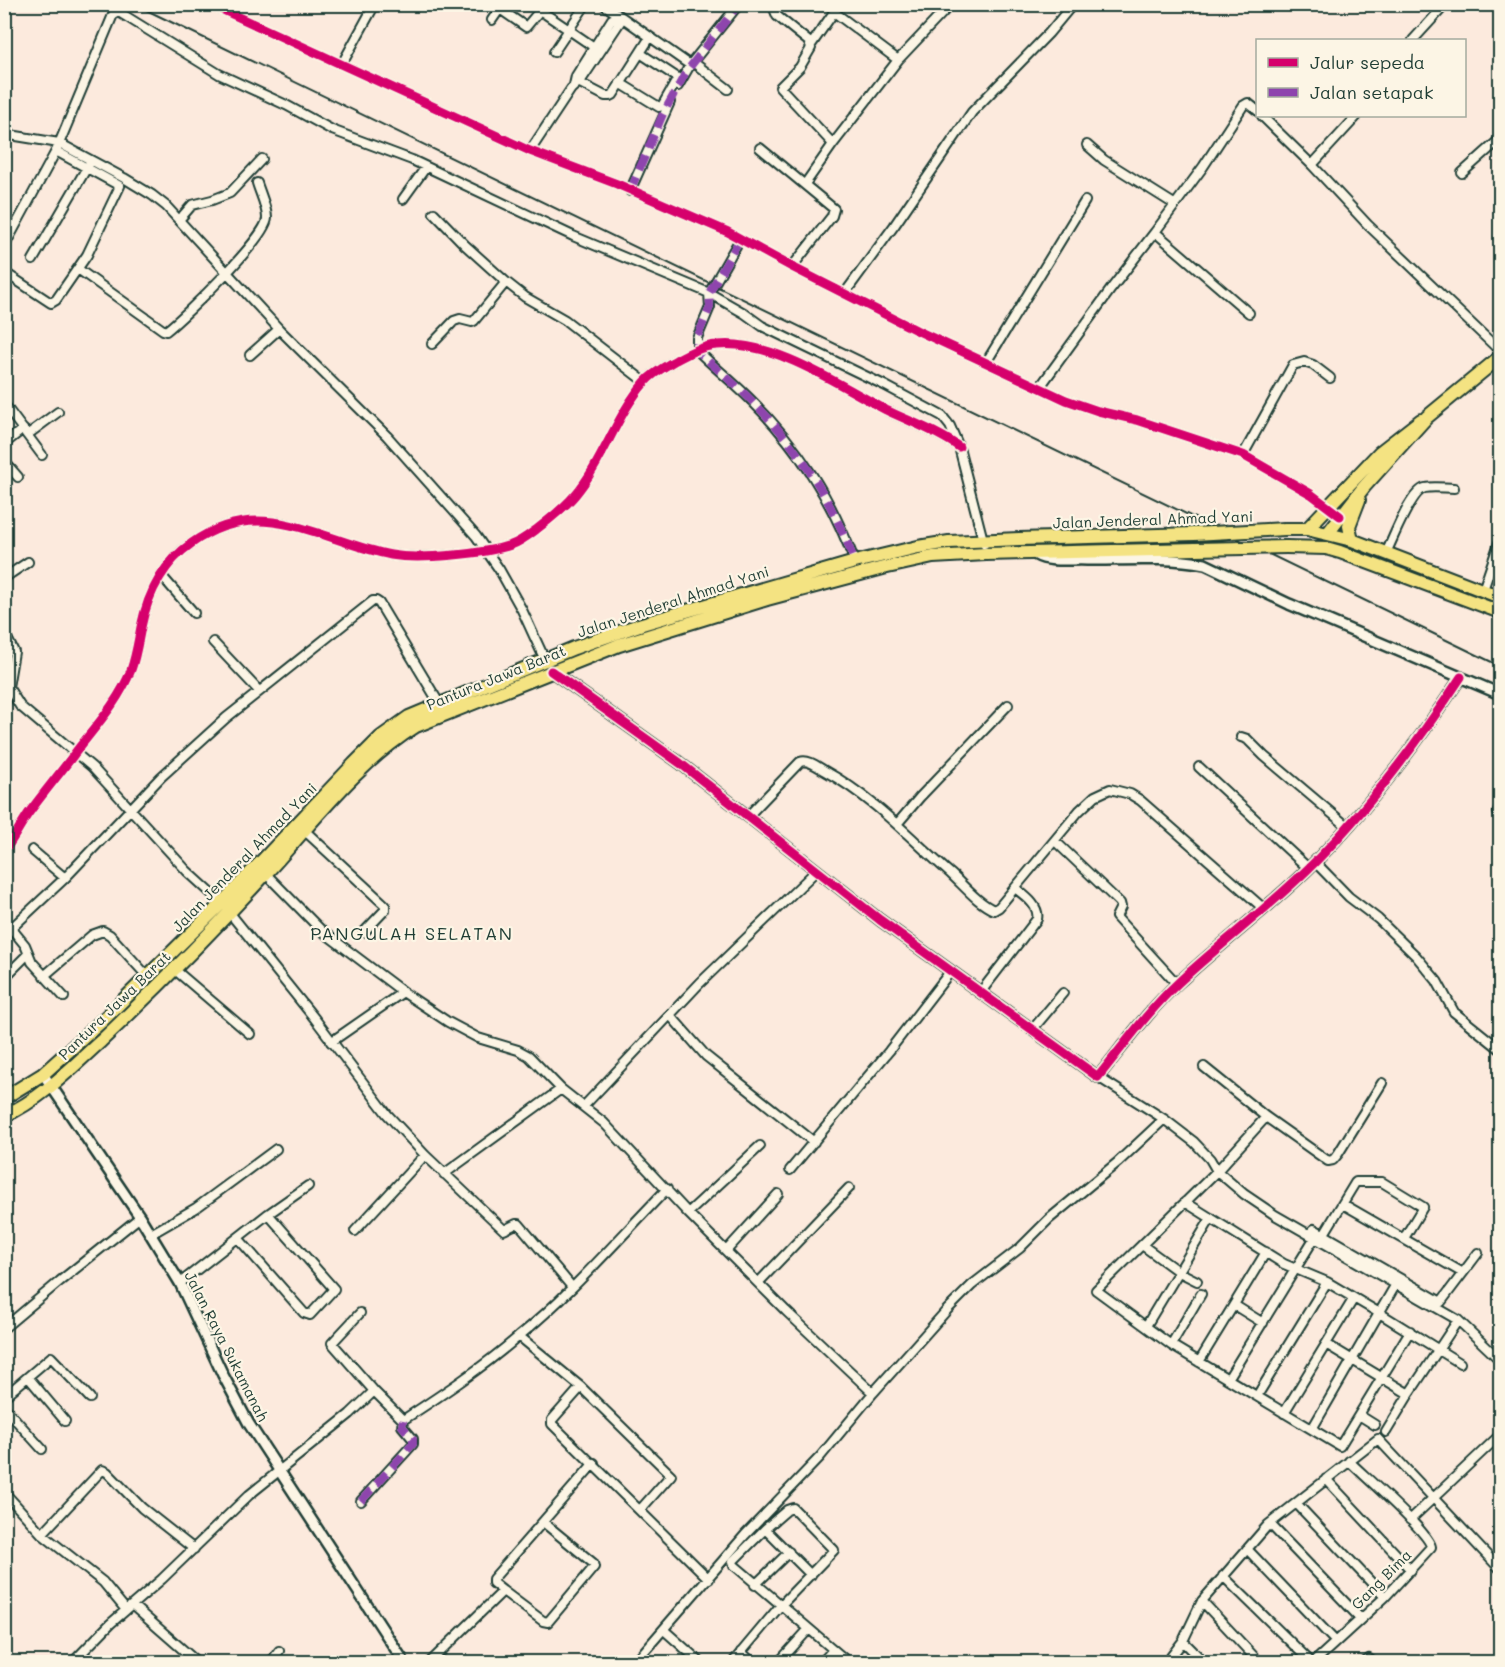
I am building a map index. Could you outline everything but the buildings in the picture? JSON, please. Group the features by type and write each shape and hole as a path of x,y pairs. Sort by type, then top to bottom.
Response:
{"highway":[{"path":"1328,533 1364,487 1427,417 1500,357"},
{"path":"1307,529 1392,440 1413,424 1427,417"},
{"path":"1352,540 1350,521 1364,487"},
{"name":"Jalan Jenderal Ahmad Yani","path":"4,1098 43,1074 147,976 225,908 381,737 409,717 439,703 548,666 642,624 855,562 932,544 983,540 1285,529 1307,529 1352,540 1500,597"},
{"path":"1019,539 1027,552"},
{"name":"Pantura Jawa Barat","path":"4,1116 26,1105 52,1086 117,1026 174,969 225,908 266,874 365,766 400,736 548,666 829,582 933,557 1027,552 1316,547 1340,552 1500,612"}],"street":[{"path":"106,4 219,74 286,105 332,130 426,167 573,236 709,293 762,326 942,416 950,426 959,447 986,554"},
{"path":"210,4 222,7 530,150 729,232 916,330 987,361 1066,400 1098,411 1137,420 1243,455 1276,472 1340,516"},
{"path":"342,64 375,4"},
{"path":"554,52 585,4"},
{"path":"603,4 728,89"},
{"path":"630,191 663,114 691,64 739,4"},
{"path":"779,4 776,10 777,16 811,45"},
{"path":"805,184 898,60 951,4"},
{"path":"845,293 972,112 1049,33 1073,4"},
{"path":"1414,39 1446,4"},
{"path":"492,20 501,7 526,27 542,7 569,30 597,48 530,150"},
{"path":"4,247 57,147 115,10"},
{"path":"833,144 780,87 800,67 811,45 834,12 898,60"},
{"path":"576,83 609,96 613,95 647,42"},
{"path":"620,83 658,107 662,106 678,78 639,53"},
{"path":"1040,387 1203,166 1243,105 1248,103 1256,110"},
{"path":"1263,117 1382,238 1500,351"},
{"path":"1312,165 1356,117"},
{"path":"4,134 57,147 122,182 152,195 179,220 279,329 387,436 449,503 487,551 522,610 548,666 749,815 950,972 1098,1077 1164,1119 1204,1151 1217,1171 1244,1194 1458,1320 1500,1360"},
{"path":"1462,173 1500,139"},
{"path":"1087,145 1104,160 1174,204"},
{"path":"759,148 834,209 832,216 792,267"},
{"path":"179,220 192,205 230,193 262,159"},
{"path":"33,260 89,164"},
{"path":"403,199 426,167"},
{"path":"4,272 51,303 56,300 87,255 122,182"},
{"path":"78,269 160,329 166,331 227,273 266,225 266,213 257,183"},
{"path":"987,361 1085,201"},
{"path":"434,213 506,282 525,297 565,320 645,382"},
{"path":"1155,232 1249,313"},
{"path":"740,239 709,293 710,306 697,338 697,350 717,371 751,400 798,453 830,504 855,562"},
{"path":"432,344 454,321 460,319 474,321 506,282"},
{"path":"250,355 279,329"},
{"path":"5,850 28,814 122,690 135,659 152,590 161,575 175,556 194,541 213,531 244,521 298,525 364,548 393,555 418,557 487,551 512,545 544,524 575,496 645,382 672,362 697,350 717,345 756,348 802,364 865,399 945,437 959,447"},
{"path":"1243,455 1293,365 1304,362 1329,378"},
{"path":"4,404 42,455"},
{"path":"4,444 58,412"},
{"path":"4,461 18,477"},
{"path":"1386,552 1416,493 1424,488 1454,488"},
{"path":"1483,590 1500,540"},
{"path":"1027,552 1052,559 1172,561 1205,564 1289,604 1500,694"},
{"path":"4,578 28,562"},
{"path":"161,575 194,613"},
{"path":"4,935 65,878 161,777 226,718 373,601 376,601 419,667 439,703"},
{"path":"4,633 14,652 8,682 11,694 30,715 111,786 187,871 225,908 315,1019 387,1114 425,1155 505,1231 519,1224 572,1287"},
{"path":"213,642 259,691"},
{"path":"1098,1077 1152,1009 1177,984 1312,865 1348,827 1397,769 1461,677"},
{"path":"897,824 1008,705"},
{"path":"1241,737 1252,743 1264,756 1348,827"},
{"path":"749,815 794,768 805,760 859,792 992,909 999,907 1074,817 1095,796 1110,789 1119,790 1140,800 1263,909"},
{"path":"1199,767 1349,897 1378,919 1416,956 1437,981 1454,1012 1500,1049"},
{"path":"1500,807 1498,812 1500,818"},
{"path":"304,830 385,905 385,910 364,932"},
{"path":"1054,841 1120,903 1121,908 1116,917 1177,984"},
{"path":"32,850 65,878"},
{"path":"584,1106 670,1016 817,870"},
{"path":"266,874 322,931 403,992 448,1022 478,1038 518,1050 529,1056 561,1089 604,1123 688,1213 873,1393"},
{"path":"980,993 1037,920 1038,914 1035,906 1015,888"},
{"path":"11,928 25,945 28,954 44,976 64,997"},
{"path":"44,976 92,934 102,931 110,935 147,976"},
{"path":"4,978 28,954"},
{"path":"174,969 250,1034"},
{"path":"790,1170 889,1051 950,972"},
{"path":"331,1042 403,992"},
{"path":"1032,1030 1064,993"},
{"path":"670,1016 706,1056 814,1142"},
{"path":"1204,1067 1266,1117 1326,1160 1333,1160 1382,1083"},
{"name":"Jalan Raya Sukamanah","path":"43,1074 151,1234 180,1283 235,1399 278,1471 404,1662"},
{"path":"444,1174 561,1089"},
{"path":"1266,1117 1217,1171 1096,1290 1171,1345 1340,1446 1410,1331"},
{"path":"635,1662 745,1535 820,1457 947,1310 972,1285 1020,1248 1049,1219 1118,1162 1164,1119"},
{"path":"688,1213 760,1146"},
{"path":"151,1234 196,1208 276,1149"},
{"path":"355,1231 425,1155"},
{"path":"1324,1234 1356,1182 1382,1182 1423,1207 1402,1238"},
{"path":"180,1283 268,1214 308,1186"},
{"path":"758,1283 849,1188"},
{"path":"361,1501 413,1444 413,1439 402,1426 403,1420 463,1382 519,1336 572,1287 667,1189"},
{"path":"727,1250 778,1194"},
{"path":"1185,1202 1284,1263 1327,1282 1460,1363"},
{"path":"1342,1204 1463,1273"},
{"path":"238,1238 304,1313 310,1315 333,1292 333,1289 268,1214"},
{"path":"4,1328 140,1217"},
{"path":"1146,1326 1210,1218"},
{"path":"1228,1379 1296,1268 1314,1229 1441,1302 1478,1253"},
{"path":"1142,1245 1179,1272 1197,1281"},
{"path":"1199,1362 1266,1252"},
{"path":"1257,1396 1327,1282"},
{"path":"1312,1430 1381,1314 1396,1284"},
{"path":"1171,1345 1201,1294"},
{"path":"1284,1413 1354,1298"},
{"path":"1234,1305 1263,1323"},
{"path":"360,1313 332,1343 403,1420"},
{"path":"1386,1432 1458,1320"},
{"path":"519,1336 581,1387 671,1475 640,1510"},
{"path":"1326,1344 1409,1394"},
{"path":"4,1397 51,1357 90,1398"},
{"path":"27,1377 65,1421"},
{"path":"581,1387 551,1423 709,1579"},
{"path":"73,1662 249,1495 350,1414 374,1391"},
{"path":"4,1407 42,1449"},
{"path":"1359,1415 1375,1425"},
{"path":"1410,1520 1500,1435"},
{"path":"1167,1662 1183,1641 1202,1601 1270,1524 1378,1439 1500,1569"},
{"name":"Gang Bima","path":"1312,1662 1385,1597 1431,1545 1410,1520 1349,1461"},
{"path":"543,1522 593,1563 594,1568 548,1622 543,1621 503,1591 493,1583 493,1579 594,1463"},
{"path":"42,1534 102,1470 107,1472 142,1508 194,1549"},
{"path":"1326,1479 1411,1570"},
{"path":"4,1492 42,1534 103,1582 129,1608 197,1662"},
{"path":"1296,1503 1385,1597"},
{"path":"733,1662 780,1606 834,1553 833,1547 792,1508 765,1529 733,1563 755,1585 780,1606 808,1630 848,1662"},
{"path":"1270,1524 1360,1618"},
{"path":"765,1529 812,1575"},
{"path":"1247,1549 1336,1642"},
{"path":"755,1585 789,1552"},
{"path":"1223,1576 1312,1662"},
{"path":"430,1662 503,1591"},
{"path":"1202,1601 1259,1662"},
{"path":"664,1630 700,1662"},
{"path":"779,1662 808,1630"},
{"path":"1183,1641 1204,1662"},
{"path":"822,1662 833,1650"},
{"path":"271,1662 279,1651"},
{"path":"741,1652 752,1662"},
{"path":"1365,1662 1369,1659 1373,1662"}],"railway":[{"path":"134,4 1500,666"}],"marked path":[{"path":"630,191 663,114 686,72 739,4"},
{"path":"740,239 709,293 710,307 697,338 697,350 769,418 799,456 824,495 855,562"},
{"path":"361,1501 413,1444 413,1439 402,1426 403,1420"}],"cycle path":[{"path":"210,4 530,151 617,184 728,232 916,330 1066,400 1098,411 1137,420 1243,455 1311,494 1340,516"},
{"path":"4,852 28,814 121,691 133,665 148,602 165,569 192,543 218,529 243,522 268,521 292,525 366,549 391,555 418,557 485,551 511,545 542,525 575,495 594,468 626,409 648,379 686,355 701,348 717,345 738,345 782,356 886,410 933,431 959,447"},
{"path":"551,671 680,763 880,920 1098,1077 1156,1005 1195,967 1283,892 1357,817 1394,772 1461,677"}],"district":[{"name":"PANGULAH SELATAN","path":"412,933"}]}
